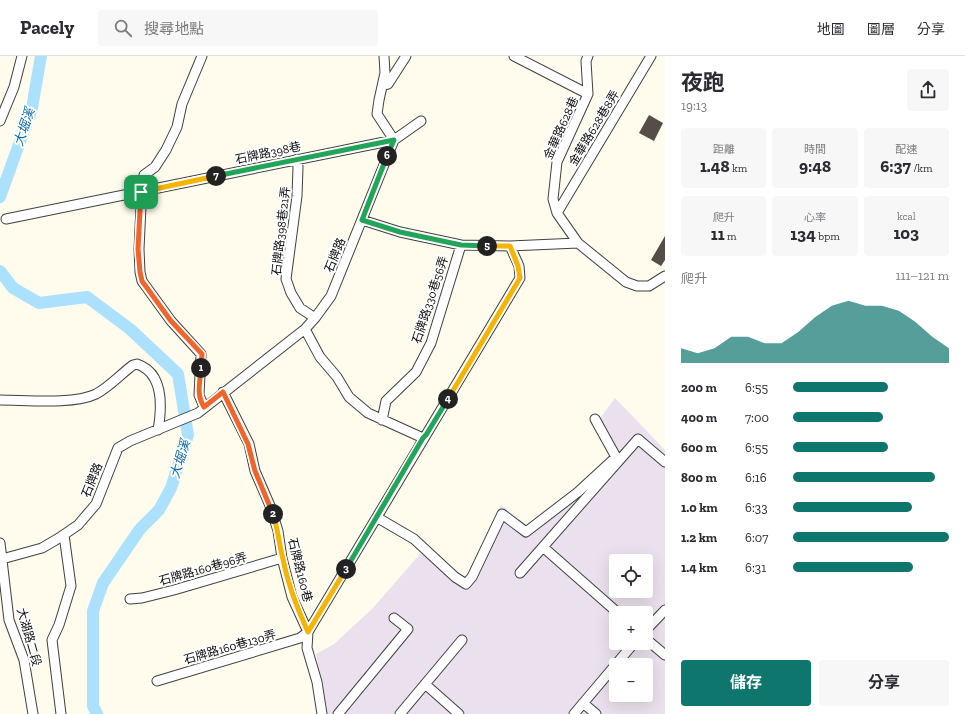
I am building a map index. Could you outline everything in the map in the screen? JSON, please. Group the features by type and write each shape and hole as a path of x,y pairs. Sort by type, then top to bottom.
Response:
{"street":[{"path":"0,122 14,87 22,56"},
{"path":"201,410 199,395 202,354 171,321 142,281 138,249 141,192 144,175 155,166 166,150 177,126 182,104 202,56"},
{"path":"384,56 385,73 379,100 378,114 394,140 421,121"},
{"path":"383,85 388,84 406,56"},
{"path":"514,56 588,94"},
{"name":"金華路628巷","path":"588,56 586,61 588,94 556,162 553,199 557,213 578,243 626,282 636,286 649,286 665,276"},
{"name":"金華路628巷8弄","path":"557,213 651,56"},
{"name":"石牌路398巷","path":"6,219 394,140"},
{"name":"石牌路","path":"2,559 42,548 78,525 96,504 118,448 130,441 201,410 316,318 331,296 394,140"},
{"name":"石牌路398巷21弄","path":"297,160 297,196 286,279 300,308 316,318"},
{"path":"362,220 400,232 461,245 510,246 578,243"},
{"name":"石牌路330巷56弄","path":"382,420 386,401 416,372 431,343 461,245"},
{"path":"308,632 378,518 423,438 520,278 518,266 510,246"},
{"path":"305,328 320,357 337,377 349,397 368,413 423,438"},
{"path":"0,400 75,399 90,396 98,392 133,365 137,364 148,370 157,382 161,403 161,416 158,430"},
{"name":"石牌路160巷","path":"223,392 248,444 255,471 271,508 278,531 282,558 292,597 308,632 307,648 317,682 322,714"},
{"path":"378,518 414,539 455,577 466,584 472,577 502,514 526,532 578,492 616,457 595,419"},
{"path":"520,573 638,439 665,462"},
{"path":"61,714 52,640 59,625 71,586 64,535"},
{"name":"大湖路二段","path":"0,543 9,620 24,660 33,714"},
{"path":"543,547 610,606"},
{"name":"石牌路160巷96弄","path":"130,599 142,598 174,590 282,558"},
{"path":"653,623 665,610"},
{"path":"338,714 408,629 394,618"},
{"name":"石牌路160巷130弄","path":"157,681 300,638 308,632"},
{"path":"401,714 462,640"},
{"path":"653,645 665,655"},
{"path":"574,714 628,650"},
{"path":"425,684 459,714"},
{"path":"583,703 596,714"}],"shaded area":[{"path":"615,398 665,450 665,714 327,714 316,654 334,644 373,608 427,546 465,578 501,505 528,526 585,482 612,454 598,421"}],"building":[{"path":"649,115 663,123 654,141 639,133"},
{"path":"665,236 665,260 661,266 651,260"}],"waterway":[{"name":"大堀溪","path":"0,197 32,108 41,56"},
{"name":"大堀溪","path":"0,271 13,288 39,303 87,297 130,329 178,374 188,435 171,488 159,510 140,529 103,583 93,611 93,706 97,714"}],"route":[{"path":"394,140 362,220 400,232 461,245 510,246 518,266 520,278 423,438 378,518 308,632 292,597 282,558 278,531 271,508 255,471 248,444 223,392 204,407 199,395 202,354 171,321 142,281 138,249 141,192 394,140"}]}
